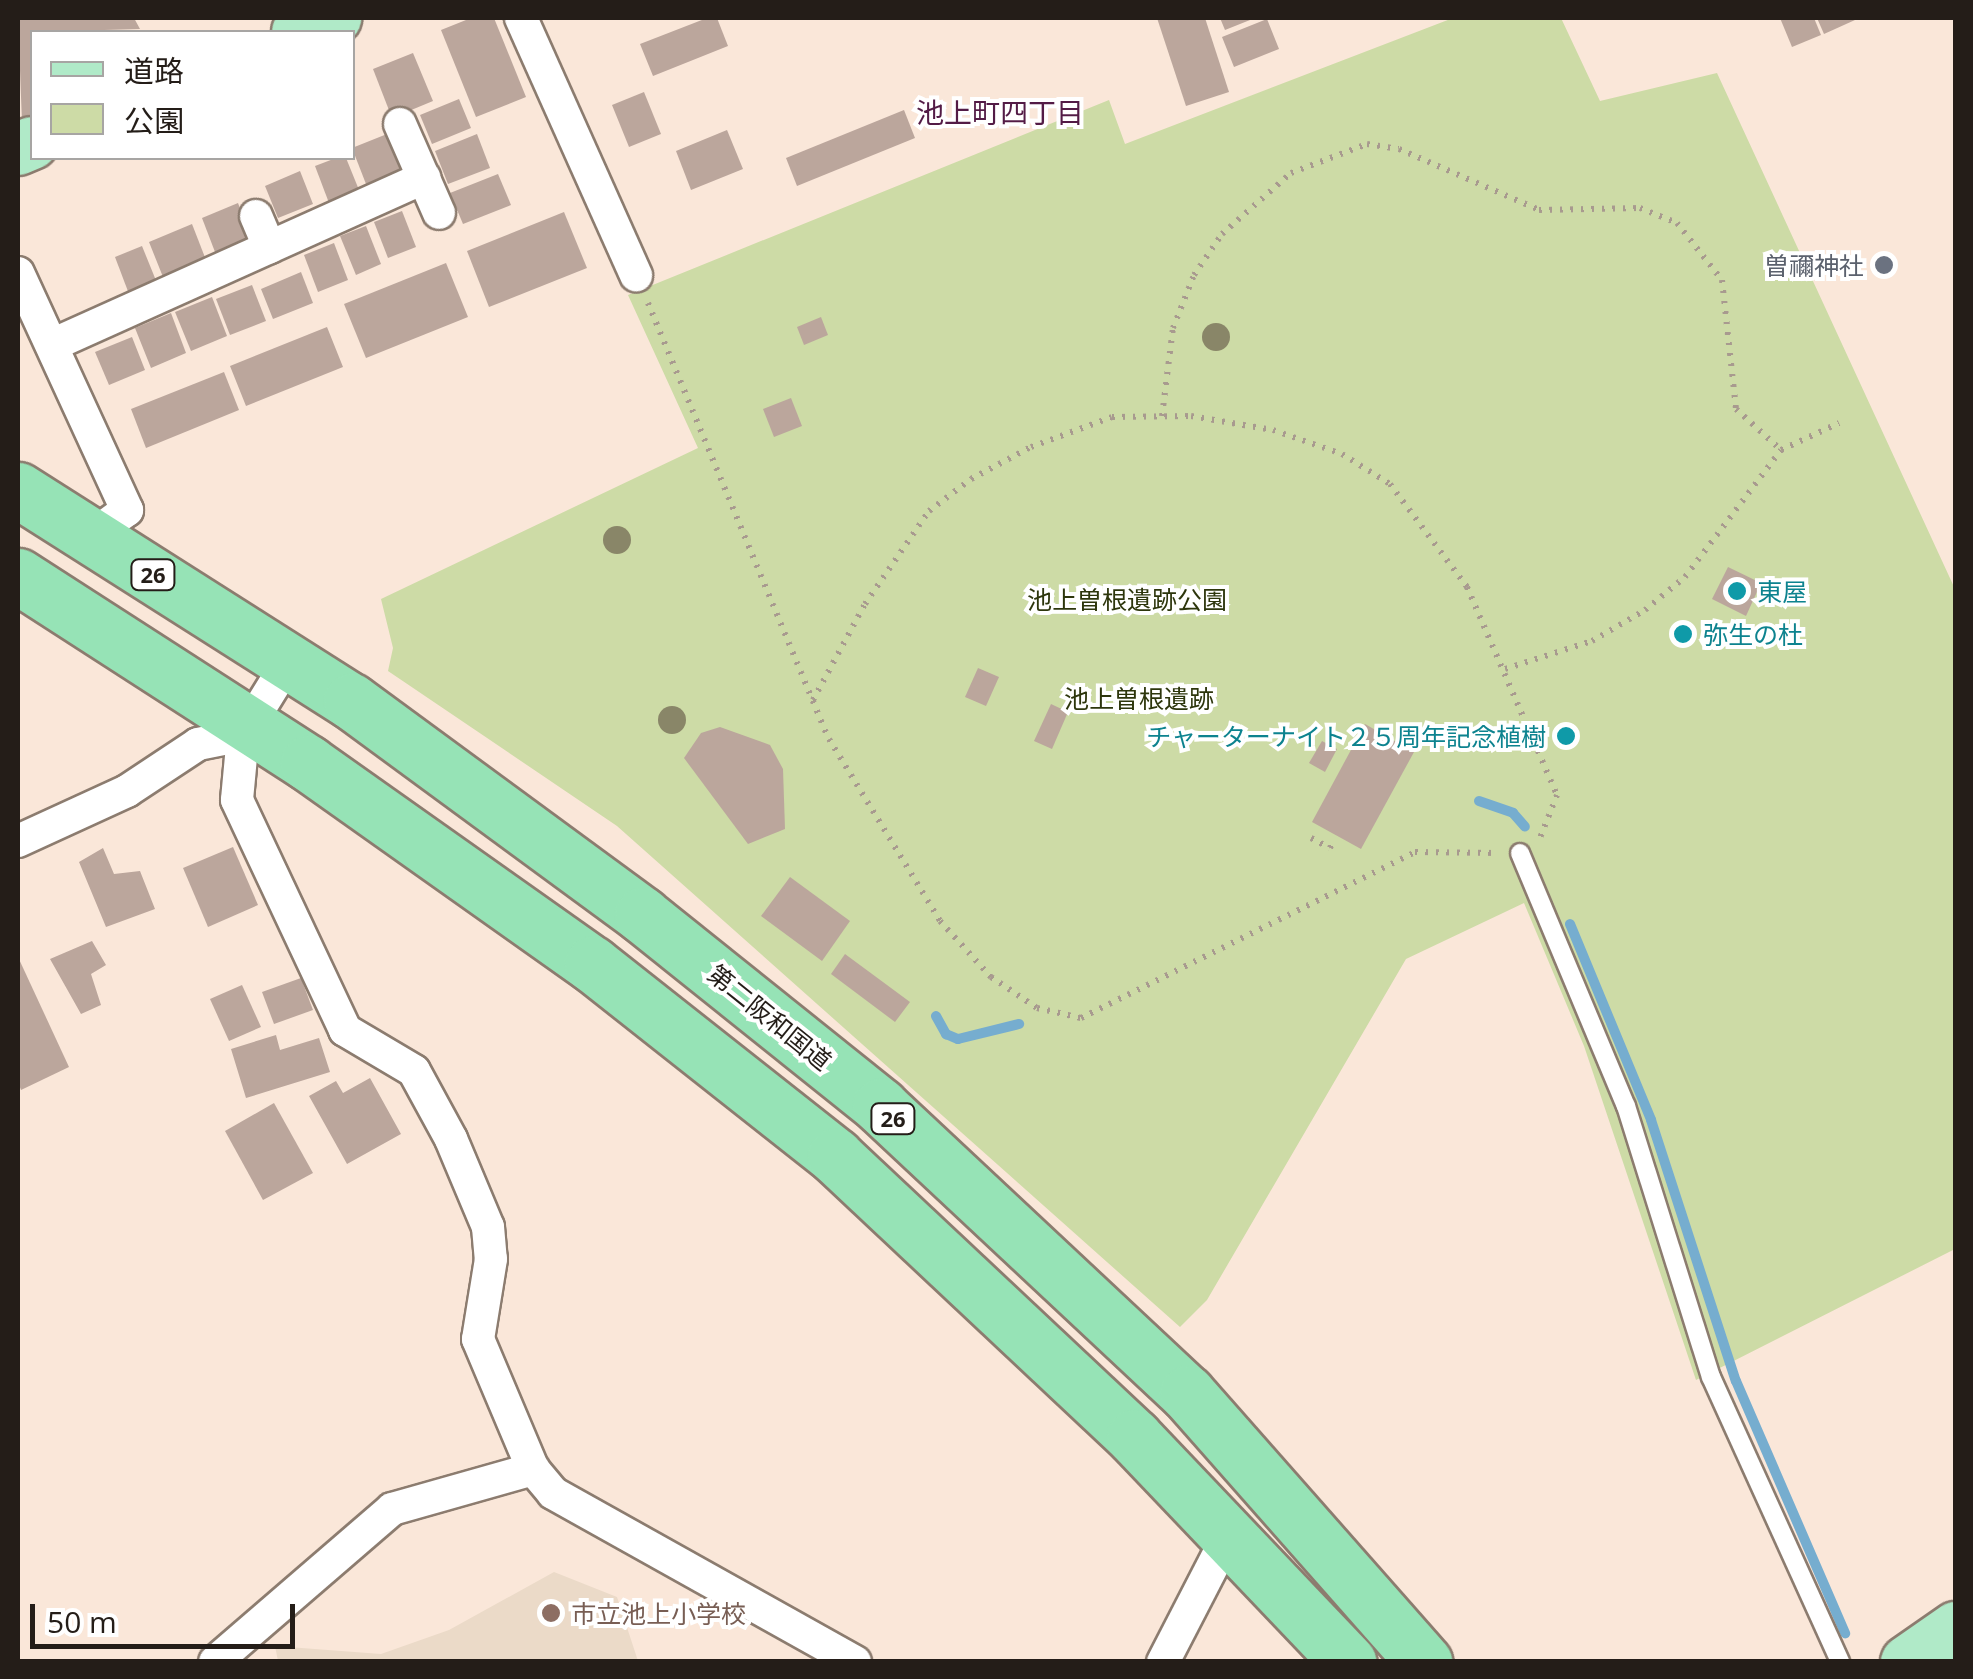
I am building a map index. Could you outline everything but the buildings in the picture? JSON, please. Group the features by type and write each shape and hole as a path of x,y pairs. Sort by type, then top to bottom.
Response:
{"highway":[{"name":"第二阪和国道","path":"18,490 290,658 642,915 880,1106 1186,1393 1424,1662"},
{"name":"26","path":"18,576 592,964 835,1156 987,1292 1348,1662"}],"main road":[{"path":"303,30 335,18"},
{"path":"1907,1662 1956,1628"}],"street":[{"path":"521,18 636,275"},
{"path":"400,124 439,212"},
{"path":"54,344 424,178"},
{"path":"256,216 269,247"},
{"path":"18,273 128,510 90,536"},
{"path":"290,658 246,730 237,800 322,992 345,1030 414,1071 488,1226 491,1259 478,1339 533,1470 553,1493 855,1662"},
{"path":"18,841 128,792 198,744 246,730"},
{"path":"215,1662 392,1508 533,1470"},
{"path":"1169,1659 1227,1538"}],"lane":[{"path":"1520,853 1626,1106 1712,1376 1840,1662"}],"path":[{"path":"1162,416 1173,328 1194,275 1222,234 1291,173 1367,144 1399,149 1540,210 1640,208 1677,223 1722,280 1736,409 1781,450"},
{"path":"636,275 813,700 890,849 940,922 990,977 1037,1008 1081,1018 1415,852 1520,853 1546,834 1557,795 1467,587 1390,484 1342,454 1272,430 1162,416 1112,417 1031,447 971,479 930,511 865,604 813,700"},
{"path":"1505,669 1592,641 1646,610 1685,577 1781,450 1839,424"},
{"path":"1311,838 1330,848 1333,842"}],"shaded area":[{"name":"市立池上小学校","path":"554,1572 617,1597 638,1661 278,1661 275,1646 381,1654 449,1630"}],"green space":[{"name":"池上曽根遺跡公園","path":"1453,18 1561,18 1600,101 1717,73 1955,589 1955,1249 1696,1380 1584,1046 1524,903 1406,959 1207,1300 1180,1327 617,826 388,671 393,648 381,599 698,448 628,295 1109,100 1125,144"}],"waterway":[{"path":"1479,801 1513,813 1525,827"},
{"path":"1570,924 1651,1120 1736,1381 1845,1633"},
{"path":"936,1016 946,1034 958,1039 1019,1024"}],"place":[{"name":"曽禰神社","path":"1884,265"},
{"name":"東屋","path":"1737,591"},
{"name":"弥生の杜","path":"1683,634"},
{"name":"チャーターナイト２５周年記念植樹","path":"1566,736"},
{"name":"市立池上小学校","path":"551,1613"}],"district":[{"name":"池上町四丁目","path":"1000,112"}],"park label":[{"name":"池上曽根遺跡","path":"1139,698"}]}
